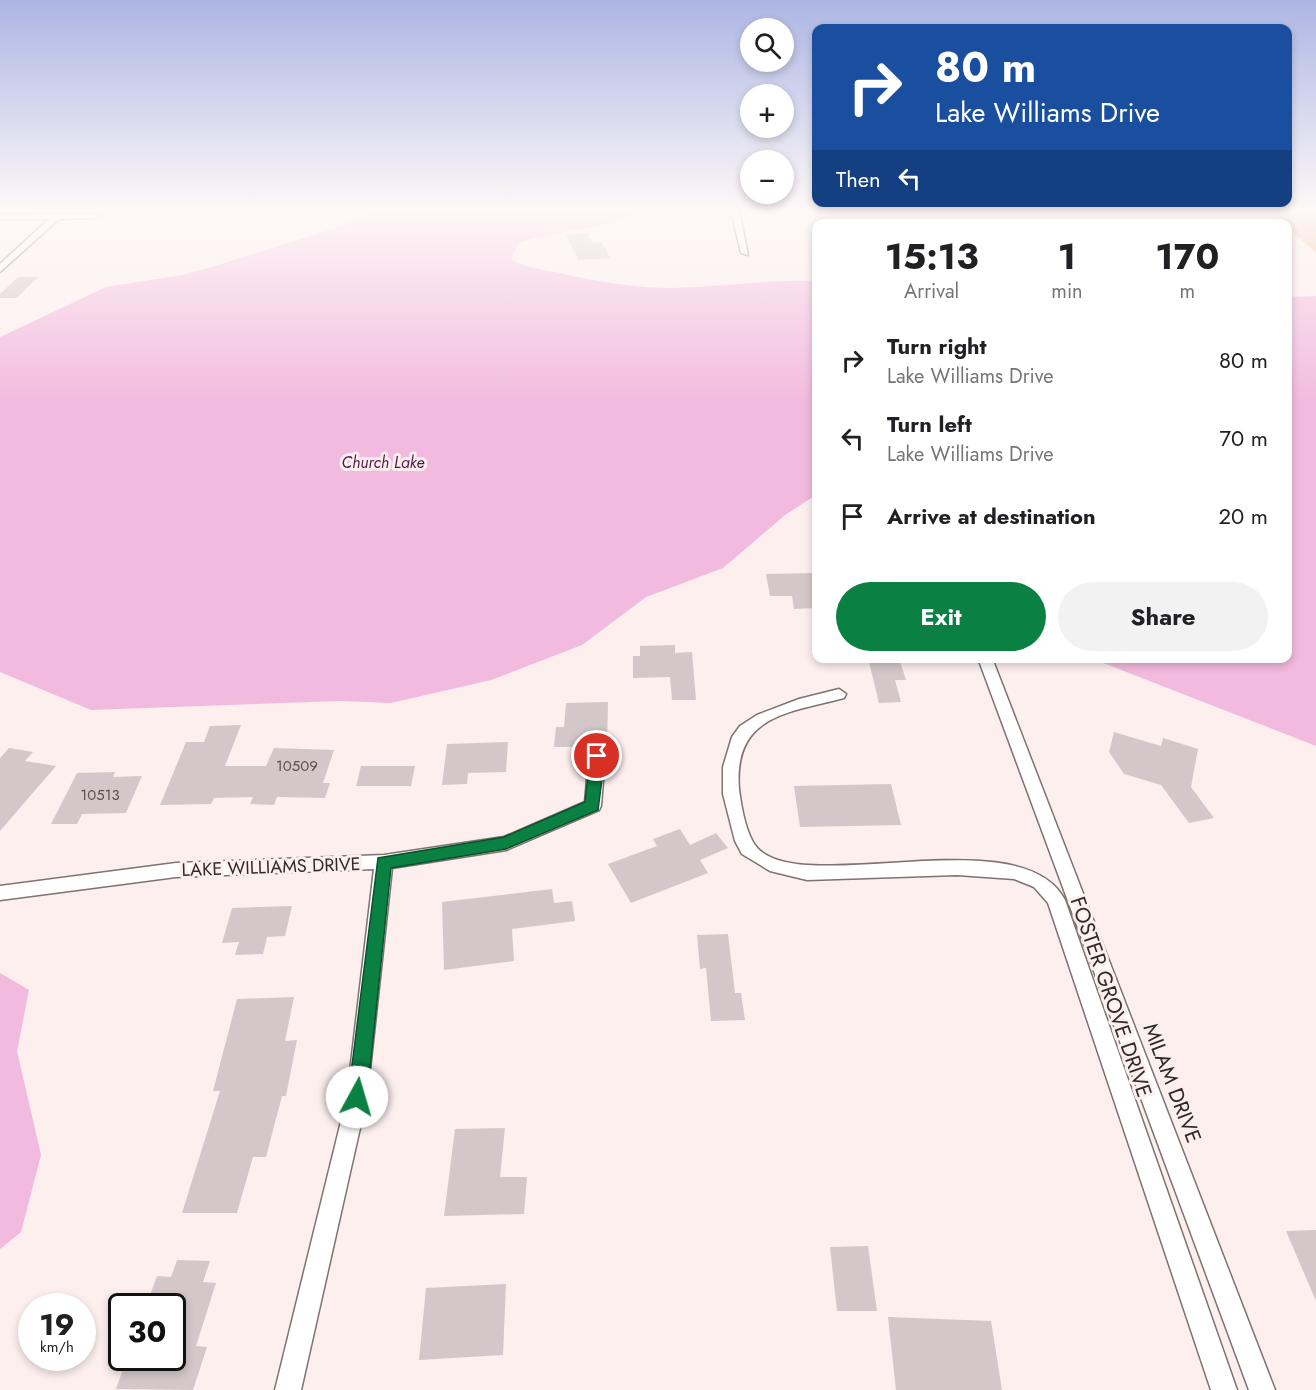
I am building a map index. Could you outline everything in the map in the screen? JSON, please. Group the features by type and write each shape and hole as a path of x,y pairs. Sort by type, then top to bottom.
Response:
{"street":[{"name":"MILAM DRIVE","path":"987,663 1262,1390"},
{"name":"FOSTER GROVE DRIVE","path":"839,694 815,698 764,718 745,729 734,753 730,780 734,812 746,848 765,862 785,870 807,873 966,869 1003,871 1032,878 1047,888 1056,900 1224,1390"},
{"name":"LAKE WILLIAMS DRIVE","path":"0,892 176,870 384,862 506,843 593,806 597,756"},
{"path":"288,1390 357,1097 384,862"}],"water":[{"name":"Church Lake","path":"182,275 567,275 618,284 673,288 812,281 812,498 785,515 723,568 646,597 582,645 491,680 391,703 340,701 91,710 0,672 0,337 106,287"},
{"path":"1316,296 1316,746 1103,663 1292,663 1292,297"},
{"path":"0,973 29,990 17,1051 41,1155 21,1232 0,1249"}],"building":[{"path":"18,277 38,277 17,298 0,298 0,294"},
{"path":"812,573 812,608 794,609 792,596 770,596 766,574"},
{"path":"675,645 675,653 692,652 696,700 672,700 670,677 633,678 633,656 640,656 640,646"},
{"path":"869,663 901,663 906,680 895,680 901,702 879,703"},
{"path":"608,702 607,747 554,747 556,727 564,727 566,703"},
{"path":"241,725 225,766 266,766 274,748 334,750 323,783 330,783 325,798 277,797 274,805 250,804 253,797 214,798 211,804 160,805 186,742 204,742 210,726"},
{"path":"1114,732 1161,746 1163,738 1198,749 1191,787 1214,818 1189,823 1161,785 1124,774 1109,752"},
{"path":"508,742 506,772 468,773 467,784 442,785 447,744"},
{"path":"9,748 33,752 25,761 56,766 0,831 0,758"},
{"path":"361,766 415,766 411,786 356,786"},
{"path":"115,772 113,777 142,776 126,813 82,814 77,824 51,824 77,773"},
{"path":"891,784 901,825 800,827 794,786"},
{"path":"680,829 690,845 716,833 728,848 700,860 708,873 631,903 608,864 657,846 653,839"},
{"path":"552,889 554,903 572,901 575,921 512,929 514,961 444,970 442,902"},
{"path":"292,906 285,936 267,937 263,954 235,955 239,942 222,943 232,908"},
{"path":"728,934 735,993 741,993 745,1020 711,1021 706,968 700,969 697,935"},
{"path":"294,997 285,1041 297,1040 286,1096 282,1096 266,1157 253,1157 237,1213 182,1213 220,1091 213,1091 237,999"},
{"path":"505,1128 500,1177 527,1177 524,1214 444,1216 455,1129"},
{"path":"1316,1230 1316,1301 1286,1231"},
{"path":"868,1246 877,1311 837,1311 830,1247"},
{"path":"177,1260 210,1261 203,1282 216,1283 196,1346 207,1347 193,1390 116,1389 122,1371 186,1371 186,1293 151,1293 157,1276 171,1277"},
{"path":"506,1284 503,1355 419,1360 426,1288"},
{"path":"888,1317 991,1321 1002,1390 896,1390"}],"route":[{"path":"357,1097 384,862 506,843 593,806 597,756"}]}
